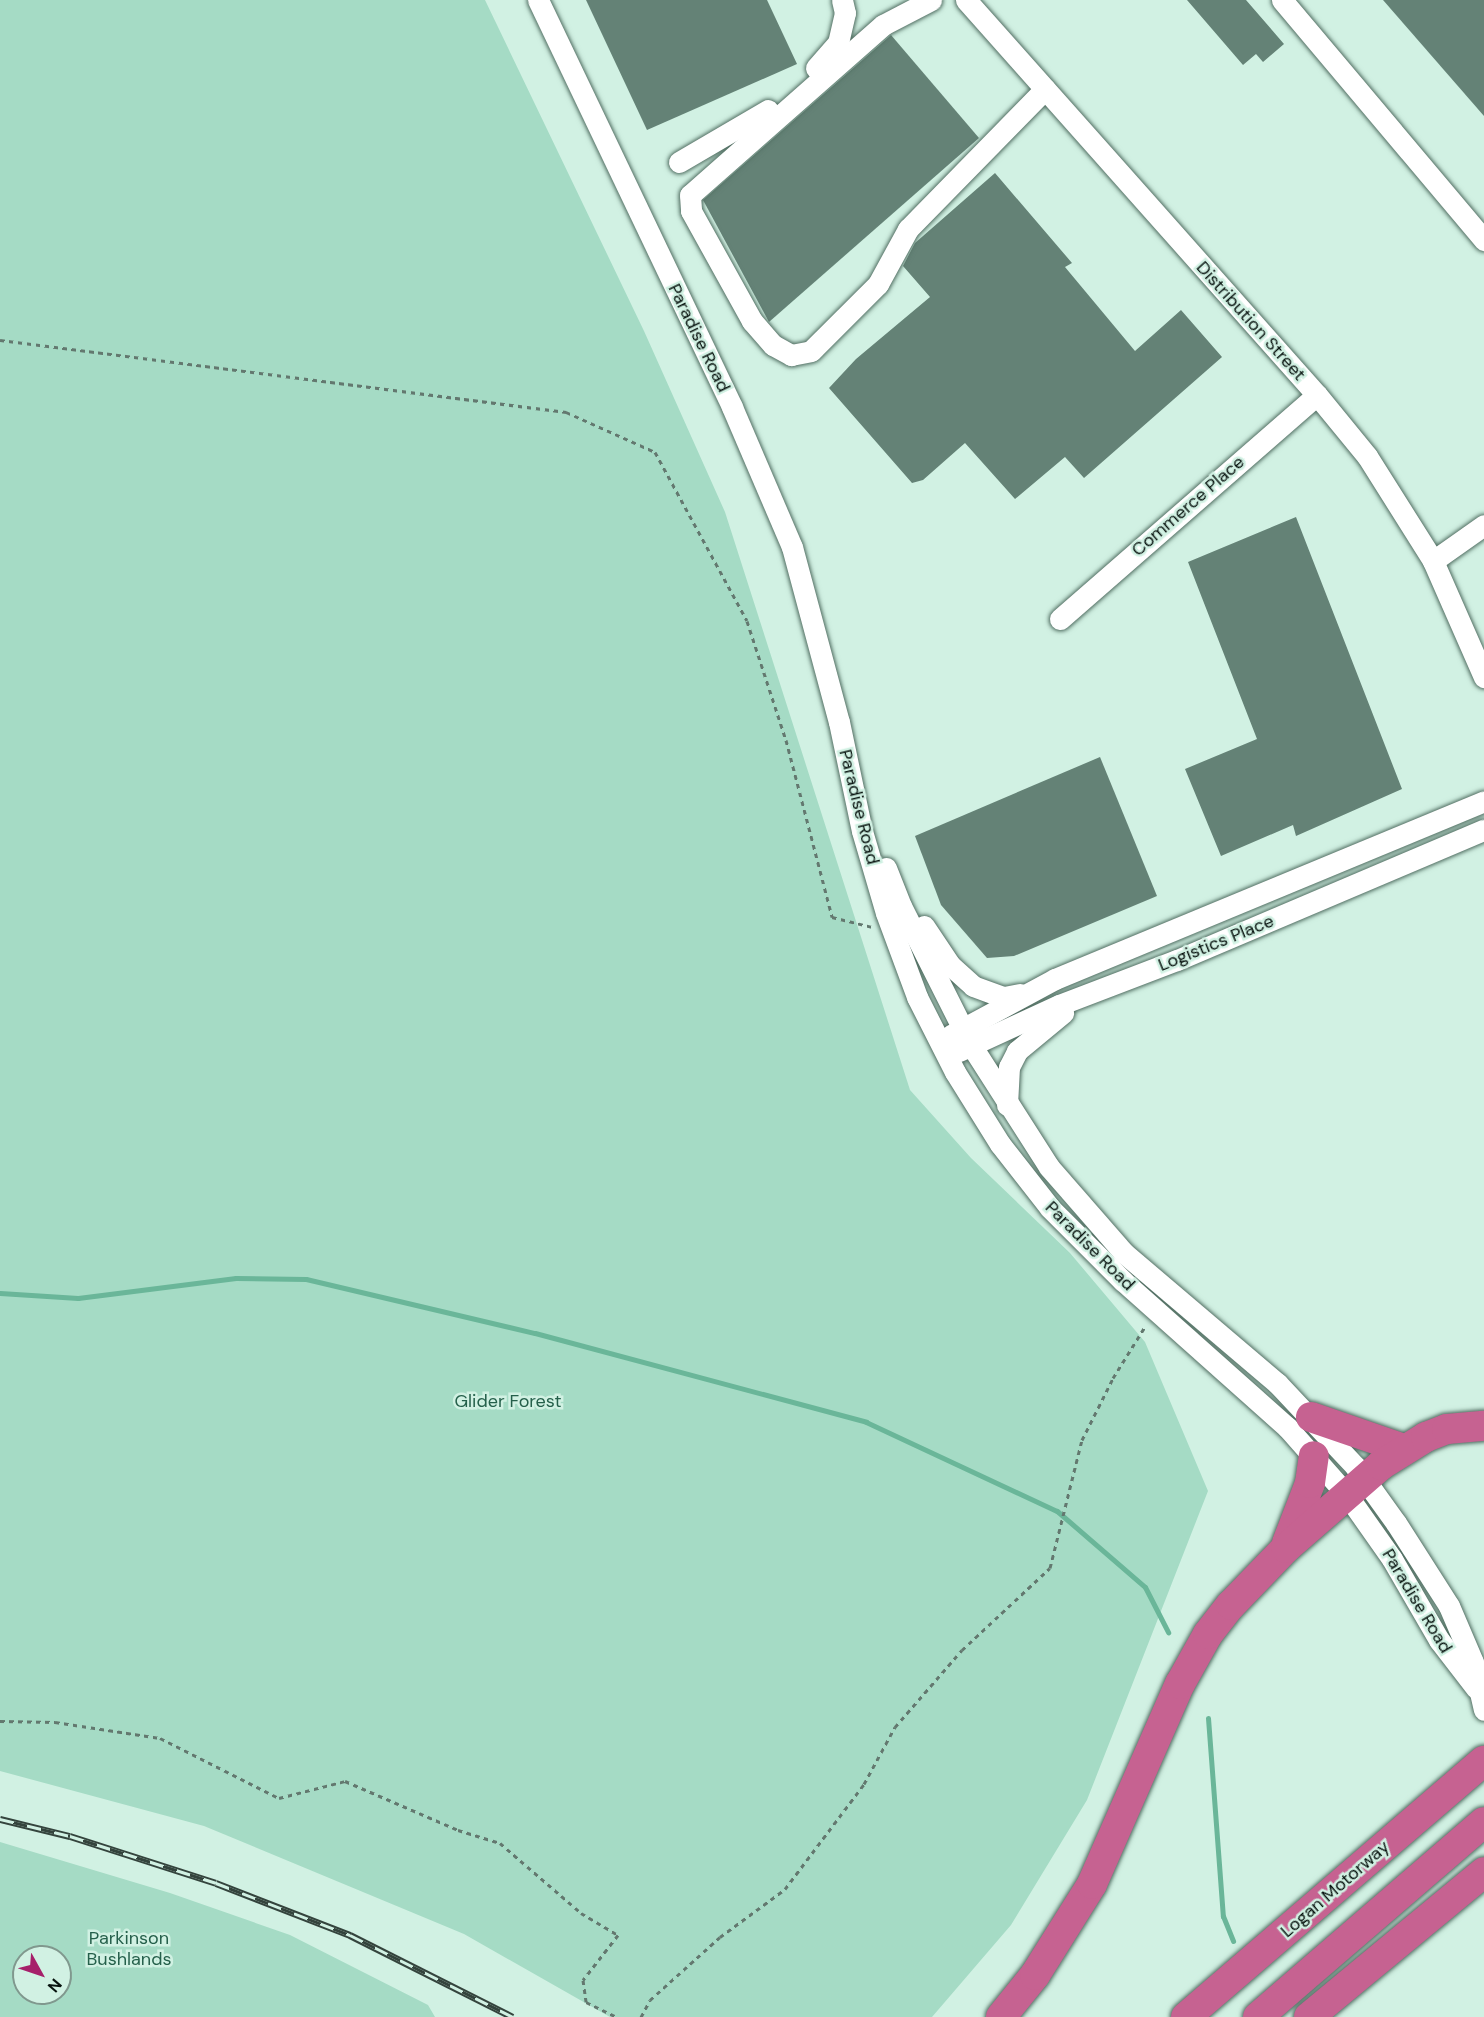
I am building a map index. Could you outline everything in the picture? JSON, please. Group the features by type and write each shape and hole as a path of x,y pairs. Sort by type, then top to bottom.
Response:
{"highway":[{"path":"1311,1417 1404,1449"},
{"path":"1001,2017 1035,1976 1092,1884 1193,1660 1231,1605 1286,1548 1355,1487 1404,1449 1447,1430 1484,1426"},
{"path":"1286,1548 1310,1484 1314,1456"},
{"name":"Logan Motorway","path":"1186,2017 1484,1761"},
{"path":"1258,2017 1484,1822"},
{"path":"1309,2017 1484,1872"}],"street":[{"name":"Paradise Road","path":"538,0 769,489 804,586 839,722 862,831 893,933 917,997 944,1049 1000,1144 1050,1208 1156,1309 1267,1407 1314,1456 1355,1487"},
{"path":"679,162 768,110 832,52 838,43 844,13 842,0"},
{"path":"931,0 883,25 690,195 691,211 741,301 773,345 791,355 811,351 878,284 908,229 1046,90"},
{"name":"Distribution Street","path":"966,0 1317,395 1367,456 1433,561 1484,677"},
{"path":"1281,0 1484,240"},
{"name":"Commerce Place","path":"1060,619 1317,395"},
{"path":"1433,561 1484,525"},
{"name":"Paradise Road","path":"839,722 880,850 901,906 966,1036 1007,1107 1074,1199 1124,1252 1230,1341 1311,1417 1355,1487 1392,1559 1438,1640 1476,1688 1484,1710"},
{"name":"Logistics Place","path":"944,1049 1028,993 1484,801"},
{"name":"Logistics Place","path":"1088,966 1146,950 1484,809"},
{"name":"Logistics Place","path":"966,1036 1059,1005 1177,960 1484,830"},
{"path":"880,850 950,965 988,994 1004,998 1028,993"},
{"path":"1007,1107 1009,1067 1017,1051 1045,1025 1177,960"}],"path":[{"path":"0,340 566,412 655,452 747,621 786,740 832,917 893,933"},
{"path":"641,2017 650,2000 712,1945 785,1889 864,1784 895,1727 962,1650 1050,1568 1082,1440 1113,1378 1156,1309"},
{"path":"0,1722 55,1722 160,1738 279,1798 345,1781 458,1830 500,1843 580,1913 618,1935 584,1980 585,2002 617,2017"}],"green space":[{"name":"Glider Forest","path":"0,0 485,0 644,331 725,512 910,1090 971,1158 1070,1253 1145,1342 1208,1491 1087,1800 1011,1925 932,2017 610,2017 464,1934 204,1826 0,1771"},
{"name":"Parkinson Bushlands","path":"0,1842 170,1893 290,1935 428,2005 435,2017 0,2017"}],"building":[{"path":"586,0 767,0 797,64 647,130"},
{"path":"1187,0 1246,0 1284,44 1263,62 1256,54 1243,65"},
{"path":"1383,0 1484,0 1484,116"},
{"path":"891,35 979,138 769,322 703,200"},
{"path":"995,173 1072,263 1065,267 1135,351 1181,310 1222,357 1084,478 1065,457 1015,499 965,443 923,480 912,483 829,388 856,359 930,297 903,266 915,243"},
{"path":"1296,517 1402,789 1296,836 1293,825 1221,856 1185,769 1257,739 1188,562"},
{"path":"1100,757 1157,896 1014,956 987,958 941,905 915,836"}],"waterway":[{"path":"0,1293 78,1298 236,1278 306,1279 535,1333 866,1422 1057,1511 1145,1587 1168,1632"},
{"path":"1208,1718 1223,1916 1233,1941"}],"railway":[{"path":"0,1819 70,1836 216,1883 350,1935 513,2017"}]}
